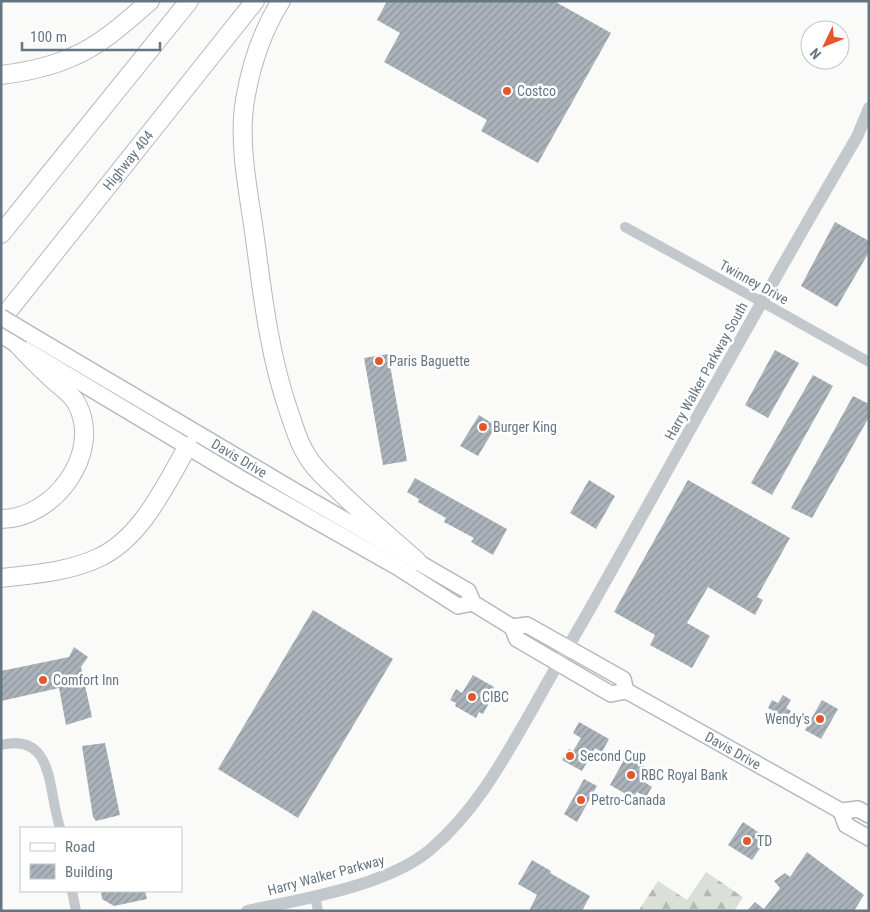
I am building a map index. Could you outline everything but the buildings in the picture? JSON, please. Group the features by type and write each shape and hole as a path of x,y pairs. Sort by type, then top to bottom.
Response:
{"highway":[{"path":"1,75 25,72 72,57 100,41 150,1"},
{"path":"1,234 189,1"},
{"name":"Highway 404","path":"1,318 255,1"},
{"path":"281,1 265,31 255,57 245,101 244,139 246,179 257,255 281,390 298,438 313,465 357,509 417,561"},
{"path":"1,519 13,519 35,510 57,494 74,471 81,456 83,442 84,430 77,404 68,393 6,337 26,288"},
{"path":"1,578 64,570 98,558 114,549 135,530 151,508 188,446"}],"main road":[{"name":"Davis Drive","path":"1,318 468,591 473,603 512,627 517,639 558,664 611,694 626,691 841,811 858,809 869,815"},
{"name":"Davis Drive","path":"6,337 240,478 398,567 458,606 473,603"},
{"name":"Davis Drive","path":"512,627 527,625 568,648 623,679 626,691"},
{"name":"Davis Drive","path":"841,811 846,825 869,838"}],"street":[{"name":"Harry Walker Parkway South","path":"568,648 857,137 869,108"},
{"name":"Twinney Drive","path":"625,227 869,362"},
{"name":"Harry Walker Parkway","path":"247,911 368,882 398,870 431,850 459,823 481,796 568,648"},
{"path":"1,745 32,747 40,754 46,765 60,827"},
{"path":"72,892 76,911"},
{"path":"315,896 318,911"}],"green space":[{"path":"706,872 743,897 734,911 639,910 658,881 687,900"}],"place":[{"name":"Costco","path":"507,91"},
{"name":"Paris Baguette","path":"379,361"},
{"name":"Burger King","path":"483,427"},
{"name":"Comfort Inn","path":"43,680"},
{"name":"CIBC","path":"472,697"},
{"name":"Wendy's","path":"820,719"},
{"name":"Second Cup","path":"570,756"},
{"name":"RBC Royal Bank","path":"631,775"},
{"name":"Petro-Canada","path":"581,800"},
{"name":"TD","path":"747,841"}]}
